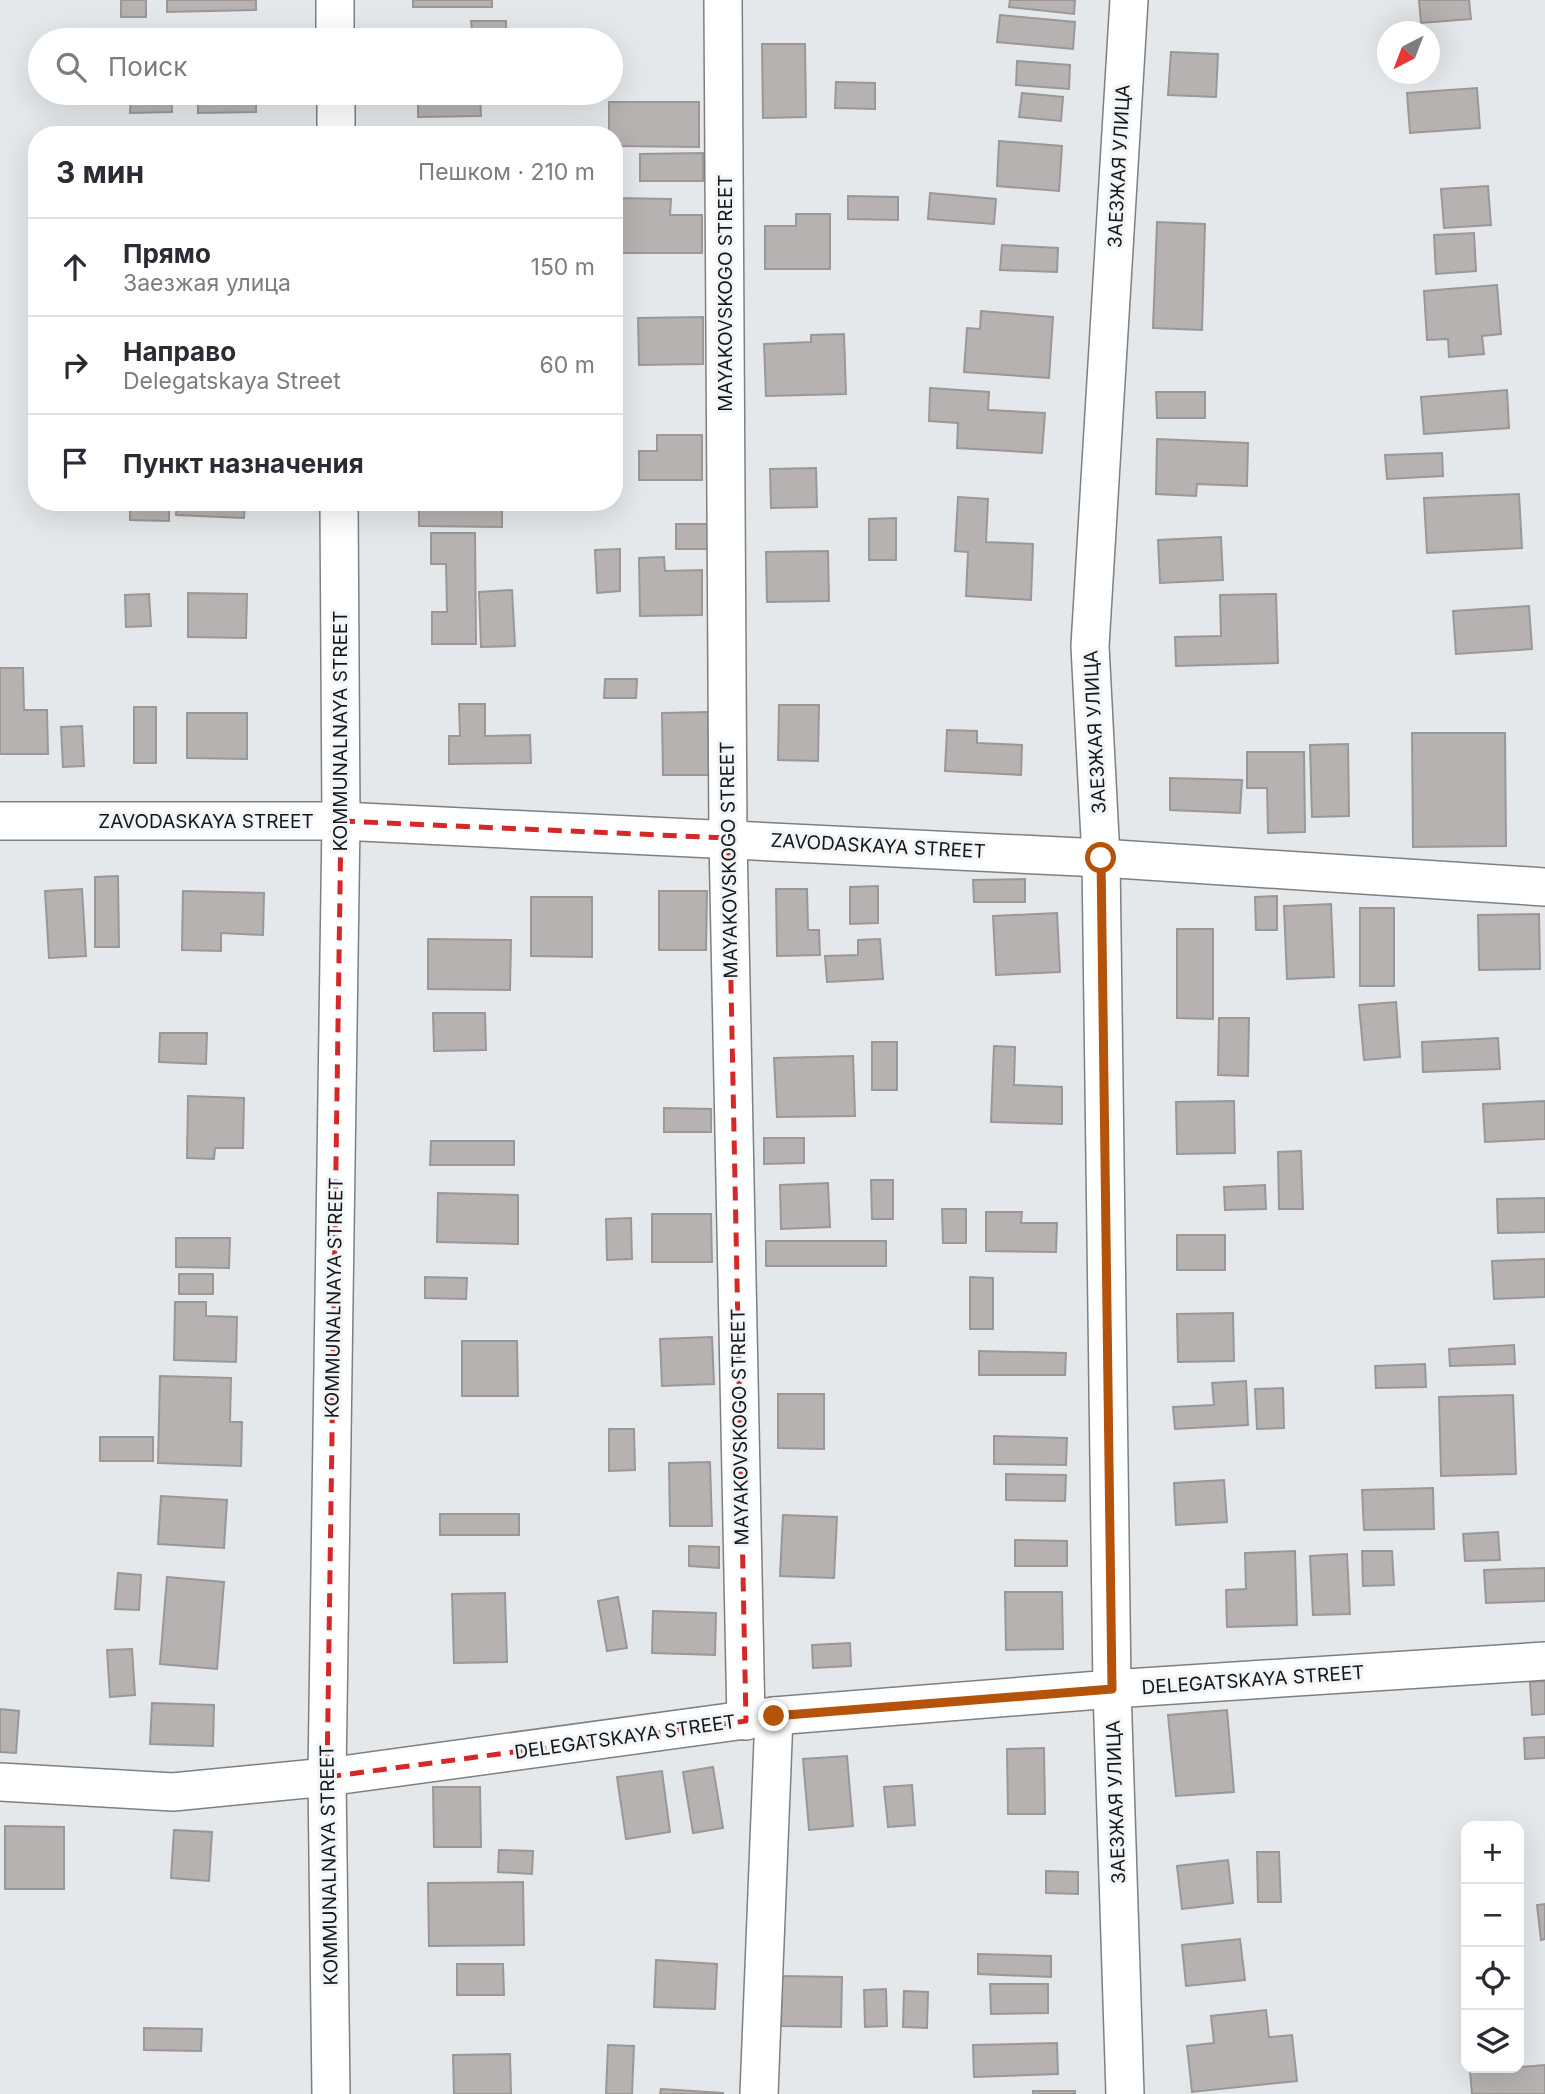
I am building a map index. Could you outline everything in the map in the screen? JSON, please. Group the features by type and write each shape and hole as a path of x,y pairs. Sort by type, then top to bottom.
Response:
{"street":[{"path":"335,0 335,28"},
{"name":"MAYAKOVSKOGO STREET","path":"723,0 728,838 760,1718 759,2094"},
{"name":"ЗАЕЗЖАЯ УЛИЦА","path":"1125,2094 1112,1689 1101,858 1090,646 1129,0"},
{"path":"335,105 336,126"},
{"name":"KOMMUNALNAYA STREET","path":"331,2094 327,1777 341,821 339,511"},
{"name":"ZAVODASKAYA STREET","path":"0,821 341,821 1101,858 1545,887"},
{"name":"DELEGATSKAYA STREET","path":"0,1782 173,1792 327,1777 760,1718 1112,1689 1545,1661"}],"highlighted area":[{"path":"341,821 728,838 746,1721 327,1777"}],"building":[{"path":"121,0 146,0 146,17 121,17"},
{"path":"167,0 256,0 256,10 167,12"},
{"path":"413,0 492,0 492,7 413,7"},
{"path":"1010,0 1075,0 1074,14 1009,7"},
{"path":"1419,0 1469,0 1471,19 1421,21"},
{"path":"1000,15 1075,22 1073,49 997,42"},
{"path":"471,21 506,21 506,28 472,28"},
{"path":"762,44 805,44 806,117 763,118"},
{"path":"1171,52 1218,54 1216,97 1168,95"},
{"path":"1017,61 1070,65 1069,89 1016,85"},
{"path":"836,82 875,83 875,109 835,108"},
{"path":"1477,88 1480,128 1410,133 1407,93"},
{"path":"1022,93 1063,97 1061,121 1019,117"},
{"path":"623,102 699,102 699,147 623,146 623,126 609,126 609,105 623,105"},
{"path":"130,105 172,105 172,112 130,113"},
{"path":"198,105 256,105 256,112 198,113"},
{"path":"418,105 481,105 481,116 418,117"},
{"path":"999,141 1062,146 1059,191 997,186"},
{"path":"703,153 703,181 640,181 640,154"},
{"path":"1488,186 1491,225 1444,228 1441,189"},
{"path":"930,193 996,199 994,224 928,219"},
{"path":"848,196 898,197 898,220 848,219"},
{"path":"623,198 671,199 670,215 702,215 702,253 623,253"},
{"path":"796,214 830,214 830,269 765,269 765,226 796,226"},
{"path":"1157,222 1205,224 1202,330 1153,328"},
{"path":"1474,233 1476,271 1436,274 1434,235"},
{"path":"1002,245 1058,248 1057,272 1000,270"},
{"path":"1497,285 1501,334 1482,336 1484,354 1449,357 1448,339 1427,340 1424,291"},
{"path":"981,311 1053,317 1049,378 964,372 967,328 980,329"},
{"path":"703,317 703,364 639,365 638,318"},
{"path":"844,334 846,394 766,396 764,344 811,342 811,335"},
{"path":"930,388 989,392 988,410 1045,413 1042,453 957,448 958,423 929,421"},
{"path":"1507,390 1509,428 1424,434 1421,397"},
{"path":"1156,392 1205,392 1205,418 1157,418"},
{"path":"657,435 702,435 702,480 639,480 639,451 657,451"},
{"path":"1157,439 1248,443 1247,486 1197,484 1196,496 1156,494"},
{"path":"1442,453 1443,476 1387,479 1385,455"},
{"path":"816,468 817,507 771,508 770,469"},
{"path":"1519,494 1522,548 1427,553 1424,498"},
{"path":"958,497 988,499 986,542 1033,544 1031,600 966,596 968,552 955,551"},
{"path":"130,511 169,511 169,521 130,520"},
{"path":"176,511 244,511 244,518 176,515"},
{"path":"419,511 502,511 502,527 419,526"},
{"path":"896,518 896,560 869,560 869,519"},
{"path":"676,524 708,524 708,549 676,549"},
{"path":"431,533 475,533 476,644 432,644 432,612 447,612 446,564 431,564"},
{"path":"1221,537 1223,580 1160,583 1158,540"},
{"path":"620,549 620,591 597,593 595,550"},
{"path":"828,551 829,601 767,602 766,552"},
{"path":"664,557 665,571 702,570 702,615 640,616 639,558"},
{"path":"512,590 515,646 481,647 479,592"},
{"path":"188,593 247,594 246,638 188,637"},
{"path":"149,594 151,626 126,627 125,595"},
{"path":"1276,594 1278,663 1176,666 1175,637 1221,636 1220,595"},
{"path":"1529,606 1532,649 1456,654 1453,611"},
{"path":"0,668 23,668 24,710 47,710 48,754 0,754"},
{"path":"605,679 637,679 636,698 604,698"},
{"path":"459,704 485,704 485,736 530,735 531,763 449,764 449,736 460,736"},
{"path":"779,705 819,705 818,761 778,760"},
{"path":"134,707 156,707 156,763 134,763"},
{"path":"708,712 709,775 663,775 662,713"},
{"path":"187,713 247,713 247,759 187,758"},
{"path":"82,726 84,766 63,767 61,727"},
{"path":"947,730 977,731 977,743 1022,745 1021,775 945,771"},
{"path":"1412,733 1505,733 1506,846 1413,847"},
{"path":"1348,744 1349,816 1312,817 1310,745"},
{"path":"1247,752 1304,752 1305,832 1268,833 1267,788 1247,788"},
{"path":"1170,778 1242,780 1240,813 1170,810"},
{"path":"118,876 119,947 95,947 95,877"},
{"path":"1025,879 1025,902 974,902 973,880"},
{"path":"878,886 878,923 850,924 850,887"},
{"path":"82,889 86,956 49,958 45,891"},
{"path":"776,889 807,889 808,930 819,930 820,955 777,956"},
{"path":"183,891 264,893 263,935 221,933 221,951 182,950"},
{"path":"659,891 707,891 706,950 659,950"},
{"path":"1277,896 1277,930 1256,930 1255,897"},
{"path":"531,897 592,897 592,957 531,956"},
{"path":"1331,904 1334,977 1287,979 1284,906"},
{"path":"1360,908 1394,908 1394,986 1360,986"},
{"path":"1057,913 1060,972 996,975 993,916"},
{"path":"1539,914 1540,969 1479,970 1478,915"},
{"path":"1177,929 1213,929 1213,1019 1177,1018"},
{"path":"428,939 511,940 510,990 428,989"},
{"path":"880,939 883,979 827,982 825,956 858,955 858,940"},
{"path":"1396,1002 1400,1057 1364,1060 1359,1005"},
{"path":"433,1013 485,1013 486,1050 434,1051"},
{"path":"1219,1018 1249,1018 1248,1076 1218,1075"},
{"path":"160,1033 207,1033 206,1064 159,1062"},
{"path":"1498,1038 1500,1069 1423,1072 1422,1042"},
{"path":"872,1042 897,1042 897,1090 872,1090"},
{"path":"994,1046 1015,1047 1014,1085 1062,1087 1062,1124 991,1122"},
{"path":"853,1056 855,1116 777,1117 774,1058"},
{"path":"188,1096 244,1098 243,1148 215,1148 214,1159 187,1158"},
{"path":"1234,1101 1235,1153 1177,1154 1176,1102"},
{"path":"1545,1101 1545,1139 1485,1142 1483,1104"},
{"path":"664,1108 711,1109 711,1132 664,1132"},
{"path":"764,1138 804,1138 804,1163 764,1164"},
{"path":"431,1141 514,1141 514,1165 430,1165"},
{"path":"1301,1151 1303,1209 1279,1209 1278,1152"},
{"path":"871,1180 893,1180 893,1219 872,1219"},
{"path":"828,1183 830,1227 781,1229 780,1185"},
{"path":"1265,1185 1266,1209 1225,1210 1224,1187"},
{"path":"438,1193 518,1195 518,1244 437,1242"},
{"path":"1545,1198 1545,1232 1498,1233 1497,1199"},
{"path":"942,1209 966,1209 966,1243 943,1243"},
{"path":"986,1212 1022,1212 1021,1223 1057,1223 1056,1252 986,1251"},
{"path":"652,1214 711,1214 712,1262 652,1262"},
{"path":"631,1218 632,1259 607,1260 606,1219"},
{"path":"1177,1235 1225,1235 1225,1270 1177,1270"},
{"path":"176,1238 230,1238 229,1268 176,1267"},
{"path":"766,1241 886,1241 886,1266 766,1266"},
{"path":"1545,1259 1545,1297 1494,1299 1492,1261"},
{"path":"179,1274 213,1274 213,1294 179,1294"},
{"path":"425,1277 467,1278 466,1299 425,1298"},
{"path":"970,1277 993,1278 993,1329 970,1329"},
{"path":"175,1302 206,1302 206,1316 237,1317 236,1362 174,1360"},
{"path":"1233,1313 1234,1361 1178,1362 1177,1314"},
{"path":"712,1337 714,1384 662,1386 660,1339"},
{"path":"462,1341 517,1341 518,1396 462,1396"},
{"path":"1514,1345 1515,1364 1450,1366 1449,1349"},
{"path":"979,1351 1066,1353 1065,1375 979,1375"},
{"path":"1425,1364 1426,1387 1376,1388 1375,1366"},
{"path":"160,1376 231,1378 230,1422 242,1422 241,1466 158,1463"},
{"path":"1246,1381 1248,1425 1175,1429 1173,1407 1214,1405 1212,1383"},
{"path":"1283,1388 1284,1428 1257,1429 1255,1389"},
{"path":"778,1394 824,1394 824,1449 778,1448"},
{"path":"1513,1395 1516,1474 1441,1476 1439,1397"},
{"path":"609,1429 634,1429 635,1470 609,1471"},
{"path":"994,1436 1067,1438 1066,1465 994,1464"},
{"path":"100,1437 153,1437 153,1461 100,1461"},
{"path":"710,1462 712,1526 670,1526 669,1463"},
{"path":"1006,1474 1066,1475 1065,1501 1006,1500"},
{"path":"1224,1480 1227,1522 1176,1525 1174,1483"},
{"path":"1433,1488 1434,1529 1364,1530 1362,1490"},
{"path":"161,1496 227,1500 224,1548 158,1544"},
{"path":"440,1514 519,1514 519,1535 440,1535"},
{"path":"783,1515 837,1517 834,1578 780,1576"},
{"path":"1498,1532 1500,1560 1465,1561 1463,1534"},
{"path":"1015,1540 1067,1541 1067,1566 1015,1566"},
{"path":"689,1546 719,1547 719,1568 689,1566"},
{"path":"1295,1551 1297,1625 1227,1627 1226,1590 1246,1589 1245,1553"},
{"path":"1362,1551 1392,1551 1394,1585 1363,1586"},
{"path":"1347,1554 1350,1614 1313,1615 1310,1556"},
{"path":"1545,1568 1545,1601 1486,1603 1484,1570"},
{"path":"118,1573 141,1575 139,1610 115,1609"},
{"path":"167,1577 224,1582 217,1669 160,1664"},
{"path":"1005,1592 1062,1592 1063,1649 1006,1650"},
{"path":"505,1593 507,1662 454,1663 452,1594"},
{"path":"618,1597 627,1648 607,1651 598,1601"},
{"path":"653,1611 716,1613 715,1655 652,1653"},
{"path":"850,1643 851,1666 813,1668 812,1645"},
{"path":"132,1649 135,1695 110,1697 107,1650"},
{"path":"1545,1681 1545,1714 1532,1715 1530,1682"},
{"path":"152,1703 214,1705 213,1746 150,1744"},
{"path":"0,1709 19,1711 16,1753 0,1752"},
{"path":"1227,1710 1234,1792 1176,1796 1168,1715"},
{"path":"1545,1737 1545,1758 1525,1759 1524,1738"},
{"path":"1044,1748 1045,1814 1008,1814 1007,1749"},
{"path":"847,1756 853,1826 809,1830 803,1759"},
{"path":"713,1767 723,1828 693,1833 683,1772"},
{"path":"662,1771 670,1832 626,1839 617,1777"},
{"path":"912,1785 915,1825 888,1827 884,1787"},
{"path":"433,1787 480,1787 481,1847 434,1847"},
{"path":"5,1826 64,1827 64,1889 5,1889"},
{"path":"174,1830 212,1832 209,1881 171,1878"},
{"path":"499,1850 533,1851 532,1874 498,1872"},
{"path":"1257,1852 1279,1852 1281,1902 1258,1902"},
{"path":"1228,1860 1233,1903 1182,1909 1177,1866"},
{"path":"1046,1871 1078,1872 1078,1894 1046,1893"},
{"path":"523,1882 524,1945 429,1946 428,1883"},
{"path":"1545,1904 1545,1939 1541,1940 1537,1905"},
{"path":"1240,1939 1245,1980 1186,1986 1182,1945"},
{"path":"978,1954 1051,1956 1051,1977 978,1974"},
{"path":"656,1960 717,1964 715,2009 654,2007"},
{"path":"457,1964 503,1964 504,1995 457,1995"},
{"path":"782,1976 842,1977 841,2027 781,2026"},
{"path":"990,1984 1048,1984 1048,2013 991,2014"},
{"path":"886,1989 887,2026 865,2027 864,1990"},
{"path":"904,1991 928,1992 927,2028 903,2027"},
{"path":"1266,2010 1269,2037 1292,2035 1297,2081 1192,2092 1187,2046 1214,2043 1211,2016"},
{"path":"144,2028 202,2029 201,2051 144,2050"},
{"path":"1057,2043 1058,2074 974,2077 973,2045"},
{"path":"608,2045 634,2046 632,2094 606,2094"},
{"path":"510,2054 511,2094 454,2094 453,2055"},
{"path":"1545,2065 1545,2094 1472,2094 1470,2073 1524,2073 1524,2067"},
{"path":"661,2089 723,2093 723,2094 660,2094"},
{"path":"1033,2091 1075,2091 1075,2094 1033,2094"}],"route":[{"path":"774,1716 1112,1689 1101,858"}]}
